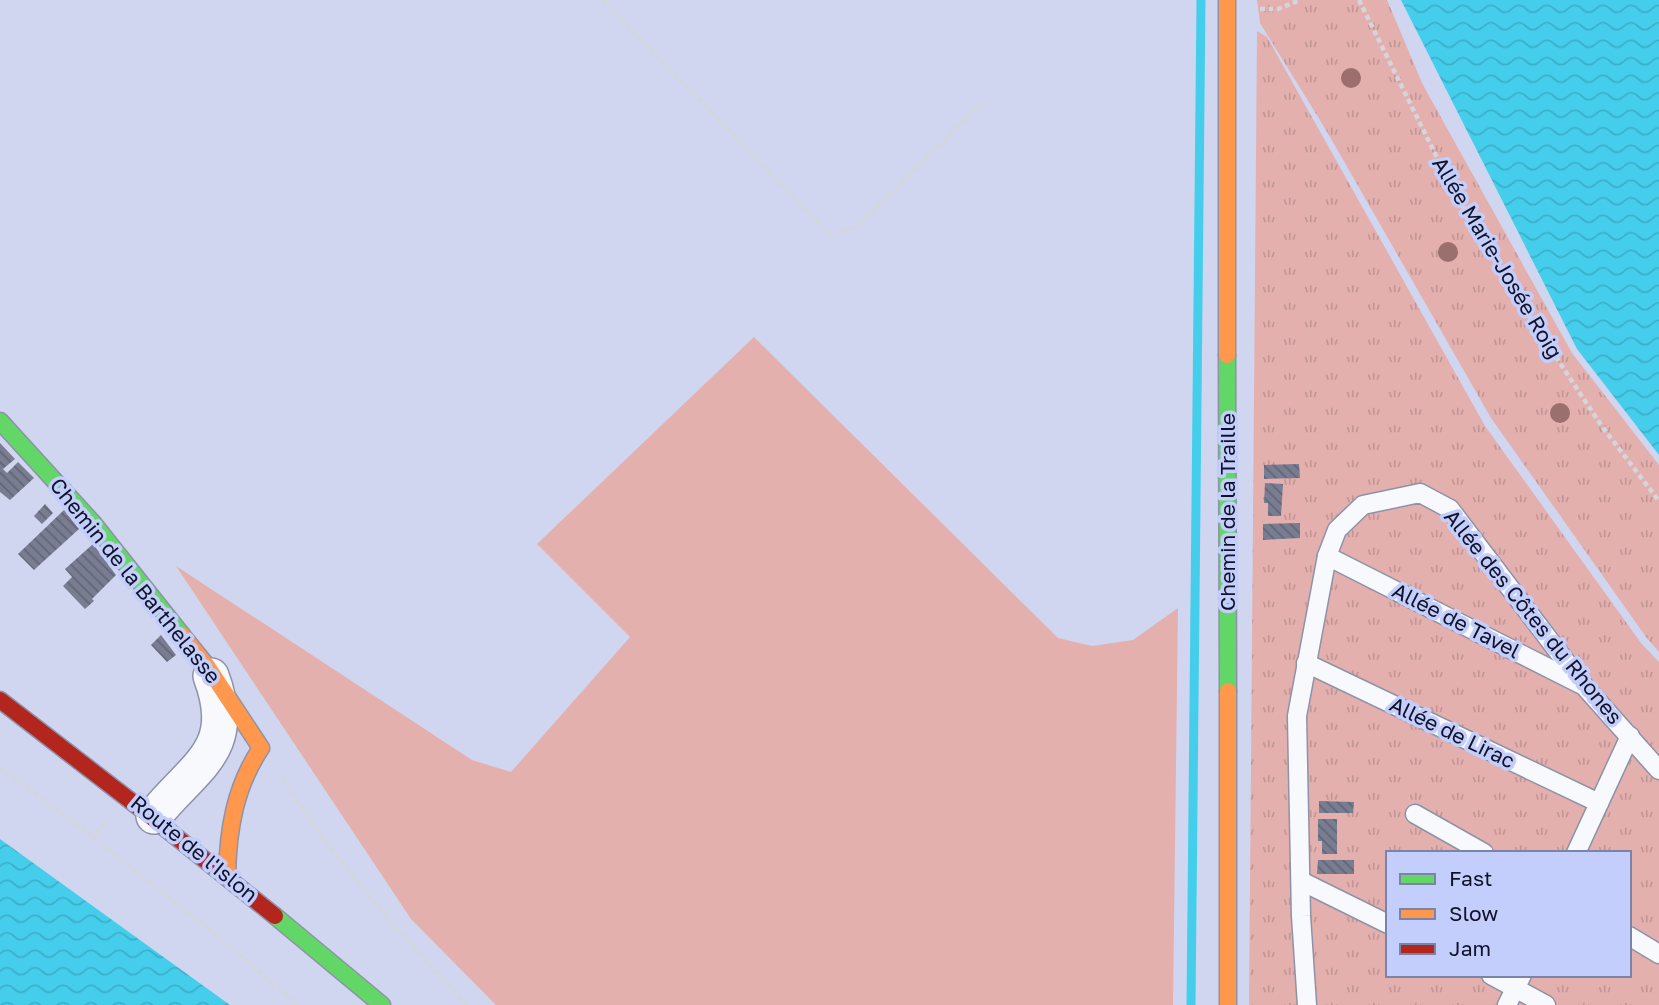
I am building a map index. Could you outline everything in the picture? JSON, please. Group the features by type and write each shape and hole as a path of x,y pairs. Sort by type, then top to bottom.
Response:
{"street":[{"name":"Chemin de la Traille","path":"1227,0 1228,1005"},
{"name":"Chemin de la Barthelasse","path":"0,421 93,523 207,666 261,748"},
{"path":"154,817 206,759 218,737 220,715 217,692 207,666"},
{"name":"Route de l'Islon","path":"0,700 127,794 227,874 382,1005"},
{"path":"227,874 229,821 247,771 261,748"}],"lane":[{"name":"Allée des Côtes du Rhones","path":"1307,1005 1297,716 1327,556 1337,530 1363,505 1420,493 1451,509 1585,687 1659,770"},
{"name":"Allée de Tavel","path":"1327,556 1585,687"},
{"name":"Allée de Lirac","path":"1306,663 1598,803"},
{"path":"1577,851 1630,736"},
{"path":"1415,814 1480,851"},
{"path":"1301,881 1386,923"},
{"path":"1631,937 1659,954"},
{"path":"1500,977 1519,981 1546,1005"},
{"path":"1507,1005 1519,981"}],"path":[{"path":"603,0 830,235 857,228 982,103"},
{"path":"1254,9 1278,9 1300,0"},
{"name":"Allée Marie-Josée Roig","path":"1359,0 1454,192 1519,300 1594,414 1659,501"},
{"path":"261,748 322,837 370,897 466,1005"},
{"path":"0,766 212,931 298,1005"},
{"path":"94,838 127,794"}],"green space":[{"path":"1257,0 1387,0 1423,85 1572,353 1659,465 1659,652 1491,418 1326,130 1260,23"},
{"path":"1257,31 1267,37 1485,426 1641,643 1659,662 1659,1005 1249,1005"},
{"path":"754,337 1058,638 1092,646 1133,640 1178,608 1173,1005 496,1005 411,919 176,566 472,760 511,772 630,637 537,544"}],"water":[{"path":"1401,0 1659,0 1659,455 1577,349"},
{"path":"0,839 230,1005 0,1005"}],"building":[{"path":"0,443 15,459 3,469 7,473 18,462 34,478 10,500 0,492"},
{"path":"1299,464 1300,478 1264,479 1264,465"},
{"path":"1265,483 1283,484 1281,516 1268,516 1268,503 1264,503"},
{"path":"45,504 53,513 42,524 34,516"},
{"path":"64,510 79,529 34,570 18,554"},
{"path":"1300,523 1300,538 1263,540 1263,524"},
{"path":"93,544 116,575 85,609 63,586 72,577 65,569"},
{"path":"161,635 176,655 167,662 151,645"},
{"path":"1319,801 1354,802 1353,813 1319,813"},
{"path":"1318,819 1337,819 1337,854 1322,854 1322,841 1318,841"},
{"path":"1318,860 1354,860 1354,874 1317,874"}],"waterway":[{"path":"1191,1005 1201,0"}],"traffic: fast":[{"path":"1227,355 1228,691"},
{"path":"0,421 93,523 182,635"},
{"path":"275,916 382,1005"}],"traffic: slow":[{"path":"1227,0 1227,355"},
{"path":"182,635 207,666 261,748 239,793 231,825 227,875"},
{"path":"1228,691 1228,1005"}],"traffic: jam":[{"path":"0,700 275,916"}]}
